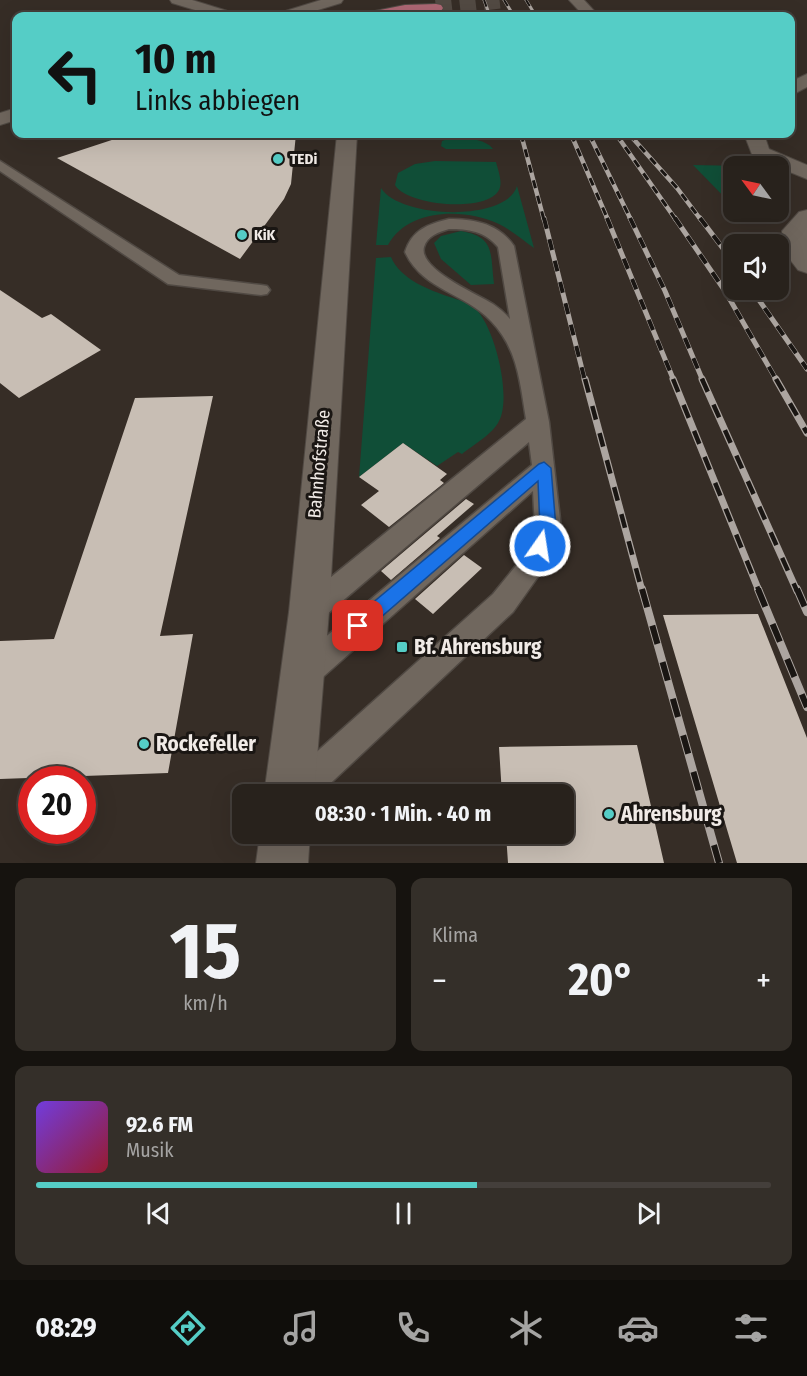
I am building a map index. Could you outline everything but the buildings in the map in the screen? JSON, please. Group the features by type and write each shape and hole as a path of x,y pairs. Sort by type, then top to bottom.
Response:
{"main road":[{"path":"372,12 384,0"},
{"path":"410,0 435,4"},
{"path":"389,12 435,4"},
{"path":"418,12 435,4"}],"street":[{"path":"177,0 216,12"},
{"path":"297,12 336,0"},
{"name":"Bahnhofstraße","path":"290,784 309,612 347,138"},
{"path":"755,138 760,153 807,173"},
{"path":"807,217 794,231 798,253 807,265"},
{"path":"282,863 284,844"}],"lane":[{"path":"0,165 174,280 261,290"},
{"path":"306,784 509,596 533,563 548,528 538,422 506,246 501,237 488,230 452,225 438,226 421,236 414,250 416,260 423,269 435,279 479,301 497,315 525,358"},
{"path":"309,612 538,422"},
{"path":"301,676 544,468"}],"green space":[{"path":"451,138 480,141 493,149 446,149 441,146 442,141"},
{"path":"435,161 496,162 500,180 499,190 492,197 479,202 447,204 415,198 402,192 395,185 398,173 415,164"},
{"path":"693,165 723,166 723,196"},
{"path":"517,186 534,248 499,224 470,215 454,214 423,218 397,233 388,245 376,245 381,188 392,198 408,206 452,212 474,211 494,206 509,198"},
{"path":"461,231 486,242 491,256 494,284 471,285 441,259 434,243 441,236"},
{"path":"391,257 401,272 416,283 470,304 482,317 495,346 499,363 504,396 503,410 496,426 488,435 462,454 458,452 437,466 403,443 359,477 376,258"}],"tunnel":[{"path":"436,8 505,0"}],"railway":[{"path":"484,0 488,12"},
{"path":"504,0 512,12"},
{"path":"526,0 534,12"},
{"path":"522,138 544,220"},
{"path":"573,138 608,220"},
{"path":"591,138 631,220"},
{"path":"619,138 676,220"},
{"path":"633,138 677,188 701,220"},
{"path":"544,218 585,381"},
{"path":"607,218 674,381"},
{"path":"630,218 665,291 703,381"},
{"path":"675,218 725,291 777,381"},
{"path":"700,218 723,248"},
{"path":"759,300 807,369"},
{"path":"585,379 642,591"},
{"path":"673,379 759,591"},
{"path":"702,379 797,591"},
{"path":"776,379 807,433"},
{"path":"642,589 719,863"},
{"path":"758,589 807,707"},
{"path":"797,589 807,612"}],"place":[{"name":"TEDi","path":"278,159"},
{"name":"KiK","path":"242,235"},
{"name":"Bf. Ahrensburg","path":"402,647"},
{"name":"Rockefeller","path":"144,744"},
{"name":"Ahrensburg","path":"609,814"}],"route":[{"path":"358,626 544,468 548,528 540,546"}]}
